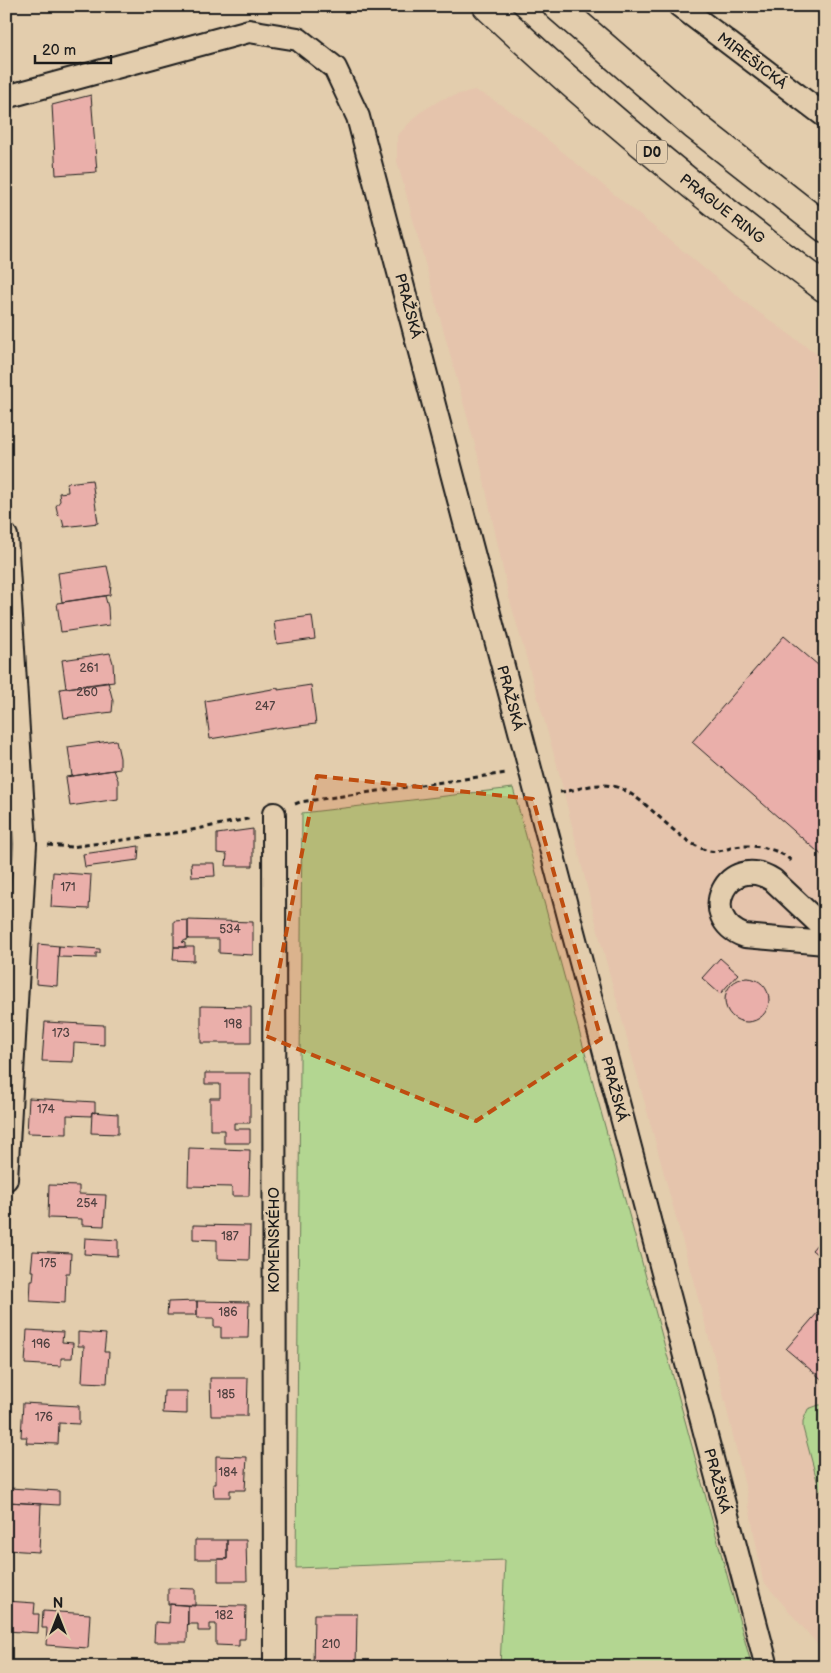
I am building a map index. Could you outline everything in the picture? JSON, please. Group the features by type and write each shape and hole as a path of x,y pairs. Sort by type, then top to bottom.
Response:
{"highway":[{"name":"PRAGUE RING","path":"487,6 553,67 659,158 825,288"},
{"path":"557,6 694,125 825,228"}],"street":[{"name":"MIREŠICKÁ","path":"680,6 825,116"},
{"name":"PRAŽSKÁ","path":"6,97 249,31 298,39 335,68 358,117 766,1667"},
{"path":"6,536 16,845 6,1179"},
{"name":"KOMENSKÉHO","path":"274,814 275,1667"},
{"path":"825,929 773,880 764,874 745,872 736,876 729,881 720,895 720,912 723,920 737,934 825,944"}],"path":[{"path":"16,845 71,847 182,832 274,814 300,802 530,770"},
{"path":"558,786 561,793 586,786 619,787 639,800 690,842 706,851 721,852 736,847 752,846 768,848 789,858 794,865"}],"highlighted area":[{"path":"317,776 533,799 601,1039 476,1121 266,1036"}],"shaded area":[{"path":"474,90 520,117 750,306 825,360 825,1653 763,1581 746,1490 716,1364 600,939 557,765 509,597 481,467 397,161 397,136 419,113 442,99"}],"green space":[{"path":"513,788 752,1667 500,1667 505,1560 296,1568 302,813"},
{"path":"825,1405 825,1510 803,1428 803,1421 808,1409"}],"building":[{"path":"91,95 97,172 56,175 52,105"},
{"path":"92,480 98,523 64,527 56,506 60,501 59,493 68,492 67,483"},
{"path":"107,566 111,584 110,595 62,602 58,573"},
{"path":"105,596 109,625 61,632 57,603"},
{"path":"312,616 315,639 277,644 274,621"},
{"path":"784,636 825,671 825,858 692,742"},
{"path":"110,653 113,663 114,682 66,688 62,660"},
{"path":"108,682 113,701 112,712 64,718 60,689"},
{"path":"311,685 316,724 282,727 210,739 205,701 278,688 278,690"},
{"path":"116,740 120,758 120,769 72,776 68,747"},
{"path":"114,770 118,780 118,799 70,806 66,777"},
{"path":"253,829 253,866 226,866 227,854 217,853 217,834"},
{"path":"139,846 138,860 85,867 83,854"},
{"path":"191,863 214,863 215,876 192,877"},
{"path":"53,872 91,875 89,909 51,907"},
{"path":"188,920 253,922 253,955 219,953 219,939 188,939"},
{"path":"188,920 188,939 182,942 185,943 185,947 174,947 174,921"},
{"path":"38,944 59,946 57,986 36,984"},
{"path":"59,946 100,949 100,953 96,953 96,958 58,957"},
{"path":"174,947 194,947 194,961 173,960"},
{"path":"720,958 738,974 720,994 702,978"},
{"path":"743,978 751,978 763,984 769,1000 763,1016 751,1022 743,1022 731,1016 725,1004 725,996 731,984"},
{"path":"201,1006 251,1007 251,1043 201,1043"},
{"path":"45,1022 104,1025 104,1045 74,1043 73,1062 42,1061"},
{"path":"205,1073 250,1073 250,1123 234,1123 234,1129 250,1129 250,1143 224,1143 224,1130 210,1130 210,1098 220,1098 220,1084 205,1084"},
{"path":"29,1098 95,1102 95,1113 92,1112 91,1116 67,1115 67,1134 27,1133"},
{"path":"92,1112 118,1114 118,1134 91,1133"},
{"path":"189,1148 250,1150 249,1196 232,1196 232,1187 188,1186"},
{"path":"49,1185 79,1186 79,1194 106,1195 104,1226 82,1225 82,1219 48,1218"},
{"path":"193,1225 250,1226 249,1260 217,1259 217,1240 193,1239"},
{"path":"825,1235 825,1261 812,1250"},
{"path":"85,1238 118,1240 118,1256 84,1254"},
{"path":"33,1251 71,1253 70,1273 66,1273 65,1303 30,1301 31,1281 33,1281 34,1271 31,1271"},
{"path":"197,1301 197,1315 167,1315 168,1302"},
{"path":"197,1301 249,1302 248,1338 221,1338 221,1327 214,1327 214,1318 197,1318"},
{"path":"825,1304 825,1382 786,1349"},
{"path":"27,1330 63,1332 62,1342 73,1343 72,1358 61,1358 61,1366 25,1364"},
{"path":"78,1332 106,1334 104,1352 109,1352 107,1383 82,1382 84,1346 78,1346"},
{"path":"210,1378 248,1378 247,1416 211,1416"},
{"path":"164,1391 187,1391 187,1414 163,1413"},
{"path":"23,1403 79,1406 79,1424 59,1423 58,1444 26,1443 27,1437 21,1437"},
{"path":"216,1456 247,1457 245,1490 230,1490 230,1497 214,1497 213,1484 216,1484"},
{"path":"9,1488 59,1491 59,1505 8,1502"},
{"path":"8,1502 41,1504 39,1552 6,1550"},
{"path":"195,1540 227,1540 227,1559 195,1559"},
{"path":"227,1540 246,1540 247,1581 218,1581 218,1559 227,1559"},
{"path":"168,1588 195,1589 195,1606 168,1604"},
{"path":"6,1601 35,1603 34,1614 39,1614 38,1633 6,1631"},
{"path":"170,1604 188,1605 187,1642 154,1642 155,1622 169,1623"},
{"path":"188,1605 246,1606 245,1639 239,1639 239,1646 216,1645 216,1624 210,1624 210,1631 198,1631 198,1624 188,1624"},
{"path":"43,1611 90,1614 88,1648 46,1645 47,1628 42,1628"},
{"path":"314,1614 357,1614 356,1667 313,1667"}]}
